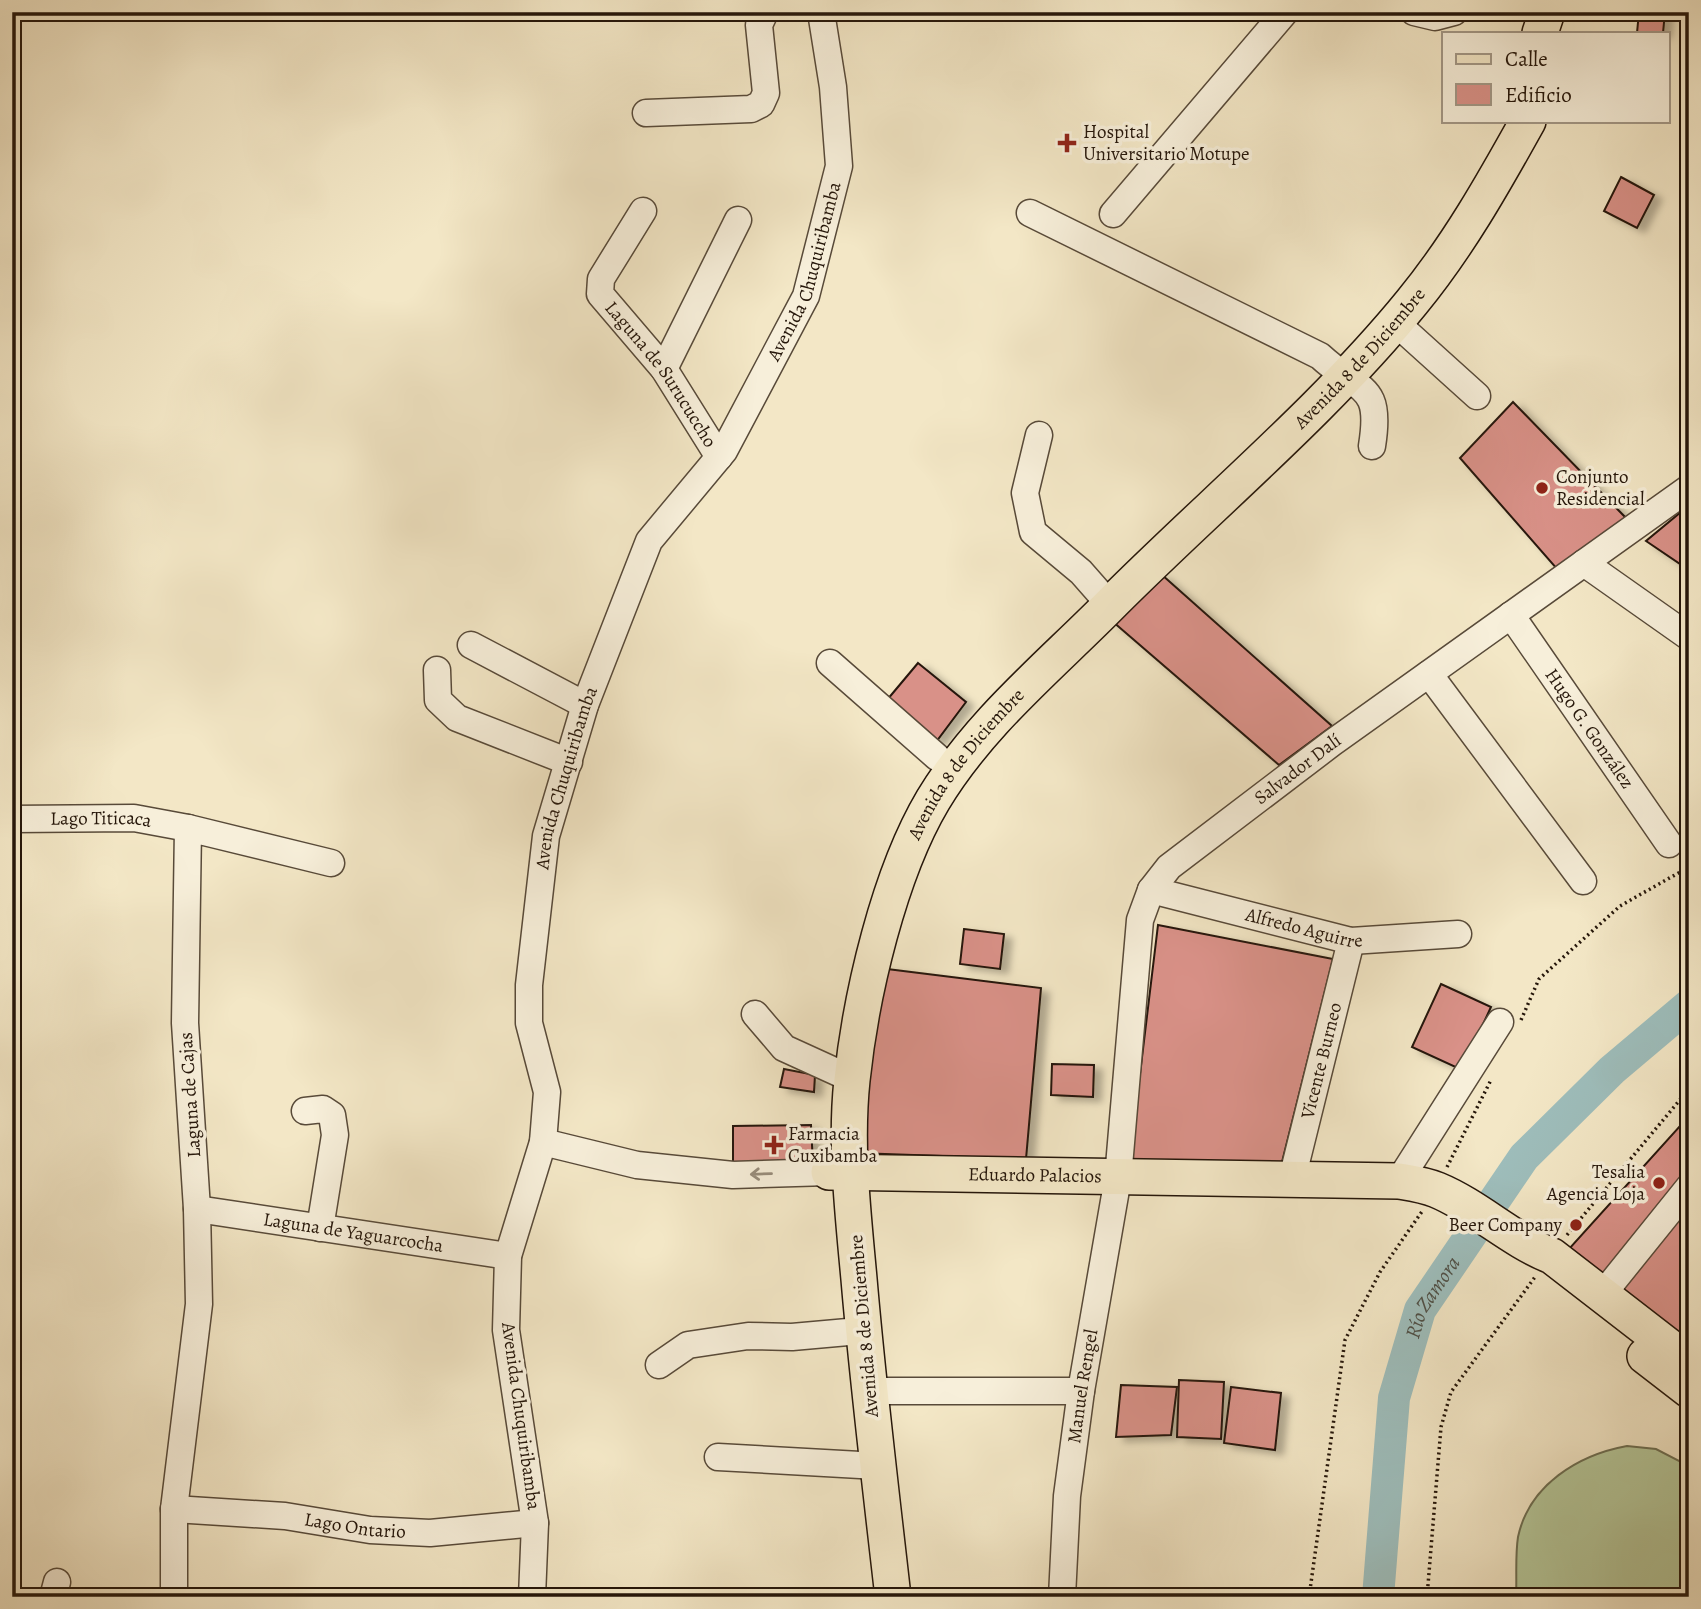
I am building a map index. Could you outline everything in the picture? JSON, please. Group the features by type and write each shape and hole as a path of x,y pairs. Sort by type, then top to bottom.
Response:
{"main road":[{"path":"1541,32 1546,12"},
{"path":"1562,32 1567,12"},
{"name":"Avenida 8 de Diciembre","path":"1336,371 1453,218 1505,122"},
{"name":"Avenida 8 de Diciembre","path":"844,1075 899,872 932,802 968,750 1103,597 1336,371 1395,322 1469,226 1527,122"},
{"name":"Avenida 8 de Diciembre","path":"893,1597 848,1332 839,1171 849,978 880,861 937,757 1012,670 1103,597"},
{"name":"Avenida 8 de Diciembre","path":"839,1171 869,1391 873,1597"},
{"name":"Eduardo Palacios","path":"839,1171 1399,1181 1435,1189 1470,1207 1535,1253"},
{"path":"1535,1253 1602,1295 1689,1362"},
{"path":"1535,1253 1689,1390"}],"street":[{"path":"646,113 751,108 761,104 766,93 759,25 765,12"},
{"name":"Avenida Chuquiribamba","path":"532,1597 535,1523 506,1330 508,1256 543,1142 547,1092 529,1023 530,985 546,836 585,705 649,541 719,457 806,296 828,218 839,166 833,87 821,12"},
{"path":"1113,214 1285,12"},
{"path":"1414,12 1435,17 1454,12"},
{"name":"Laguna de Surucuccho","path":"643,211 601,279 600,294 664,369 719,457"},
{"path":"1030,213 1320,356 1336,371 1364,389 1375,404 1377,416 1372,446"},
{"path":"664,369 738,220"},
{"path":"1395,322 1477,396"},
{"path":"1039,435 1026,493 1033,531 1081,572 1103,597"},
{"name":"Salvador Dalí","path":"1118,1178 1140,920 1151,890 1169,867 1429,674 1689,488"},
{"path":"1584,563 1689,638"},
{"name":"Hugo G. González","path":"1511,615 1669,844"},
{"path":"471,645 585,705"},
{"path":"830,663 937,757"},
{"path":"437,670 438,701 457,718 569,762"},
{"path":"1429,674 1583,881"},
{"name":"Lago Titicaca","path":"12,820 134,818 188,828"},
{"path":"188,828 331,863"},
{"name":"Laguna de Cajas","path":"174,1597 174,1508 199,1304 197,1209 185,1023 188,828"},
{"name":"Alfredo Aguirre","path":"1151,890 1351,942 1458,934"},
{"name":"Vicente Burneo","path":"1292,1179 1351,942"},
{"path":"755,1014 784,1048 844,1075"},
{"path":"1399,1181 1500,1022"},
{"path":"304,1111 323,1109 332,1115 335,1135 320,1228"},
{"name":"Eduardo Palacios","path":"543,1142 637,1165 733,1175 839,1171"},
{"name":"Manuel Rengel","path":"1062,1597 1067,1496 1081,1391 1118,1178"},
{"path":"1602,1295 1689,1187"},
{"name":"Laguna de Yaguarcocha","path":"197,1209 508,1256"},
{"path":"659,1365 688,1345 748,1336 792,1337 848,1332"},
{"path":"869,1391 1081,1391"},
{"path":"718,1457 869,1465"},
{"name":"Lago Ontario","path":"174,1508 285,1516 370,1530 430,1533 535,1523"}],"path":[{"path":"1427,1597 1441,1427 1451,1392 1535,1253 1689,1089"}],"green space":[{"path":"1627,1446 1656,1449 1689,1466 1689,1597 1516,1597 1518,1537 1533,1502 1558,1475 1574,1465 1609,1450"}],"building":[{"path":"1639,12 1665,12 1663,32 1637,32"},
{"path":"1621,177 1654,195 1637,228 1604,211"},
{"name":"Conjunto Residencial","path":"1513,402 1626,518 1557,569 1460,458"},
{"name":"Conjunto Residencial","path":"1689,508 1689,570 1646,541"},
{"path":"1161,574 1332,726 1279,765 1112,621"},
{"path":"918,663 966,702 936,742 887,700"},
{"path":"1158,925 1333,959 1280,1170 1129,1165"},
{"path":"964,929 1004,934 1000,969 960,964"},
{"path":"879,968 1041,988 1026,1159 856,1153"},
{"path":"1441,984 1491,1007 1462,1070 1412,1047"},
{"path":"1052,1064 1094,1065 1093,1097 1051,1095"},
{"path":"784,1069 815,1075 814,1092 780,1087"},
{"name":"Tesalia Agencia Loja","path":"1689,1116 1689,1341 1568,1250"},
{"path":"811,1125 813,1165 733,1166 733,1126"},
{"path":"1179,1380 1224,1382 1221,1439 1177,1437"},
{"path":"1121,1385 1177,1387 1171,1435 1116,1437"},
{"path":"1231,1387 1281,1393 1275,1450 1224,1443"}],"waterway":[{"name":"Río Zamora","path":"1378,1597 1394,1398 1420,1310 1524,1157 1612,1070 1689,1005"}],"place":[{"name":"Hospital Universitario Motupe","path":"1067,143"},
{"name":"Conjunto Residencial","path":"1542,488"},
{"name":"Farmacia Cuxibamba","path":"774,1145"},
{"name":"Tesalia Agencia Loja","path":"1659,1183"},
{"name":"Beer Company","path":"1576,1225"}]}
